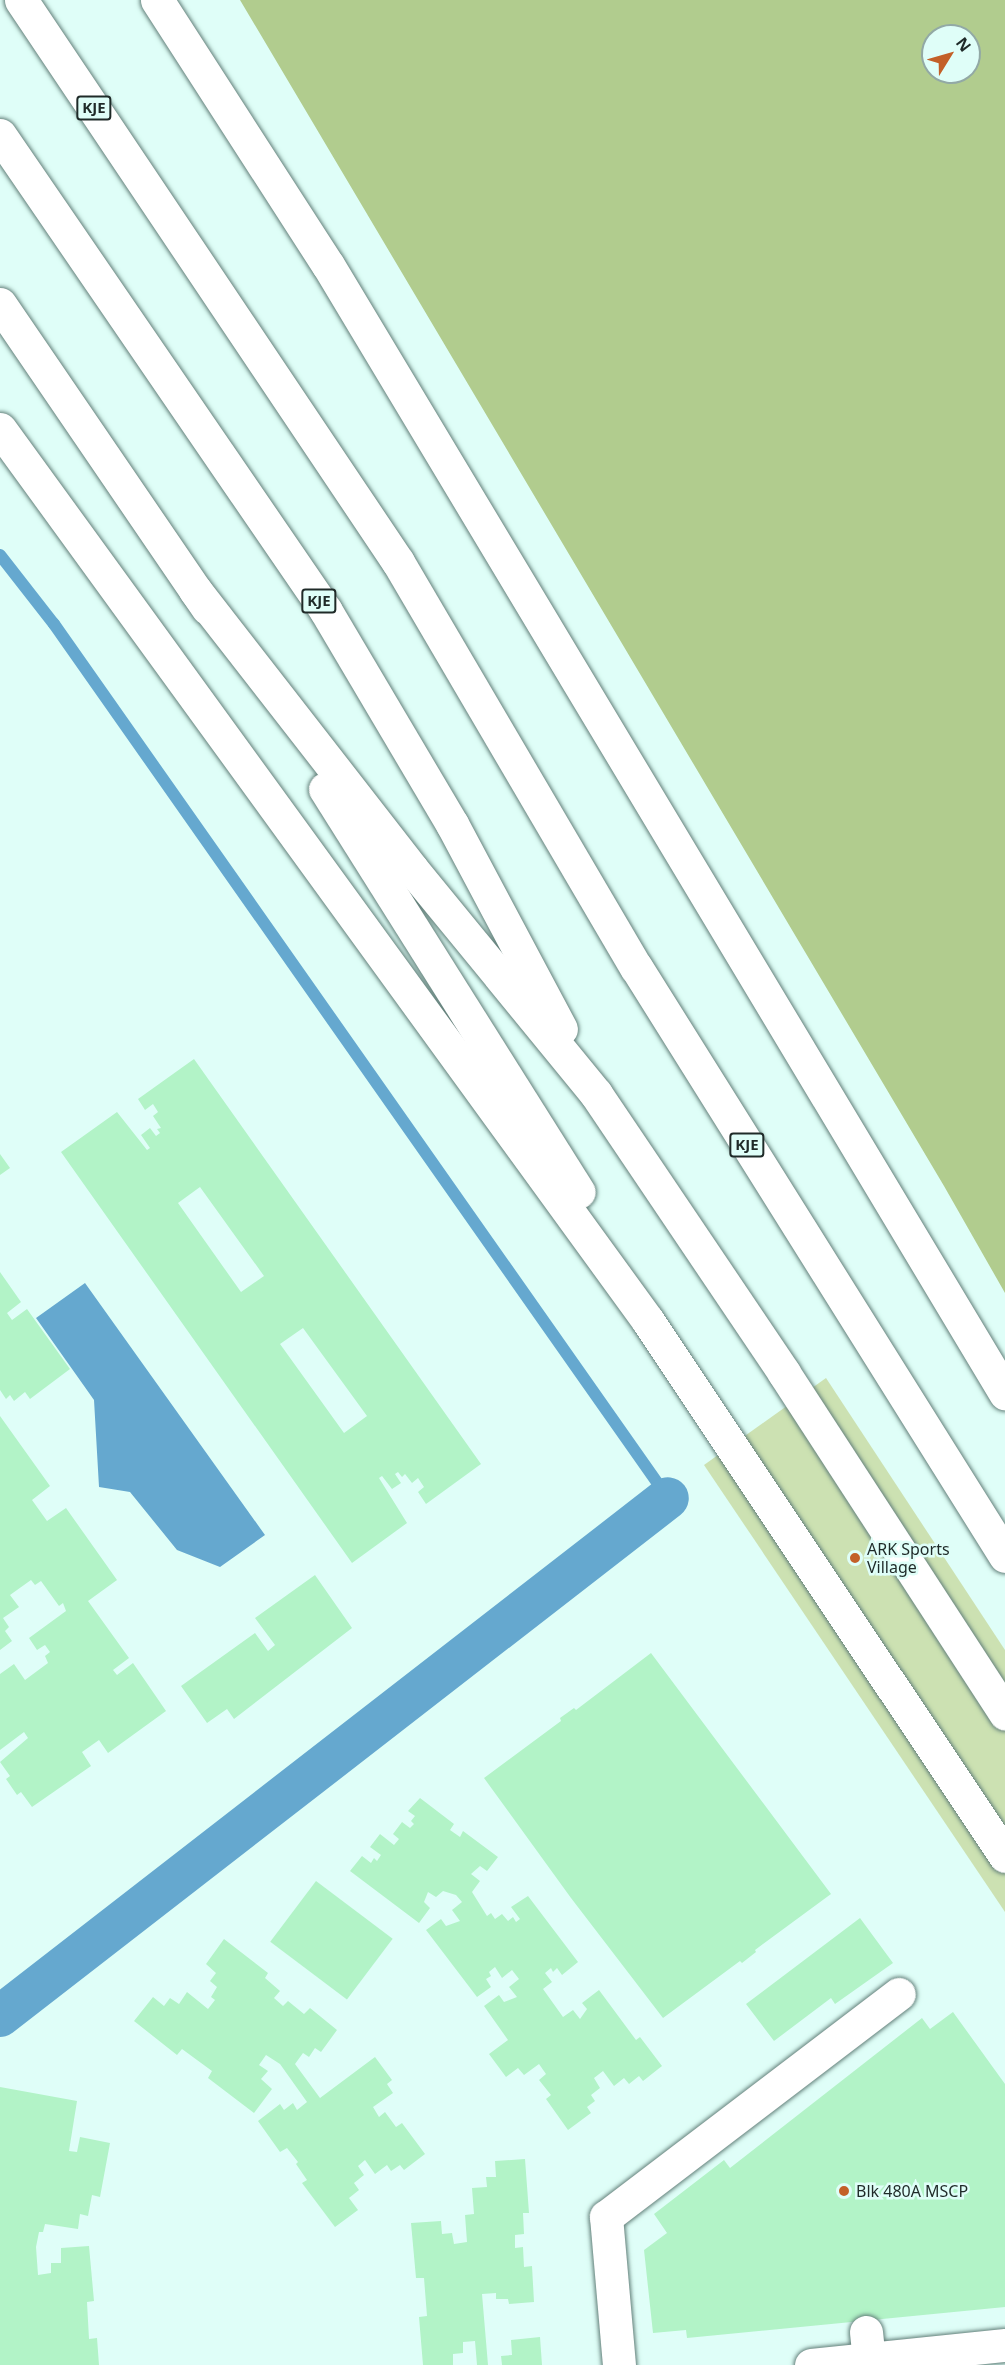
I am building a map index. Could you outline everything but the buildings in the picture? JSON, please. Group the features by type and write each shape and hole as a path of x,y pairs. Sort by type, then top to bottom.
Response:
{"main road":[{"name":"KJE","path":"21,0 398,562 636,967 857,1324 1005,1556"},
{"path":"157,0 328,265 1005,1393"},
{"name":"KJE","path":"0,135 326,611 452,824 596,1094 784,1373 1005,1713"},
{"path":"0,304 195,590 392,891 649,1310 648,1321"},
{"path":"0,429 648,1321 1005,1856"},
{"path":"195,590 412,869 596,1094"},
{"path":"620,2365 606,2217 899,1994"},
{"path":"812,2365 867,2345 901,2360 1005,2345"}],"green space":[{"path":"240,0 1005,0 1005,1293 944,1186"},
{"name":"ARK Sports Village","path":"826,1378 1005,1650 1005,1912 704,1465"}],"water":[{"path":"85,1283 265,1535 220,1567 177,1550 130,1492 99,1487 94,1400 36,1318"}],"waterway":[{"path":"0,555 54,624 668,1498"},
{"path":"0,2016 668,1498"}],"place":[{"name":"ARK Sports Village","path":"855,1558"},
{"name":"Blk 480A MSCP","path":"844,2191"}]}
